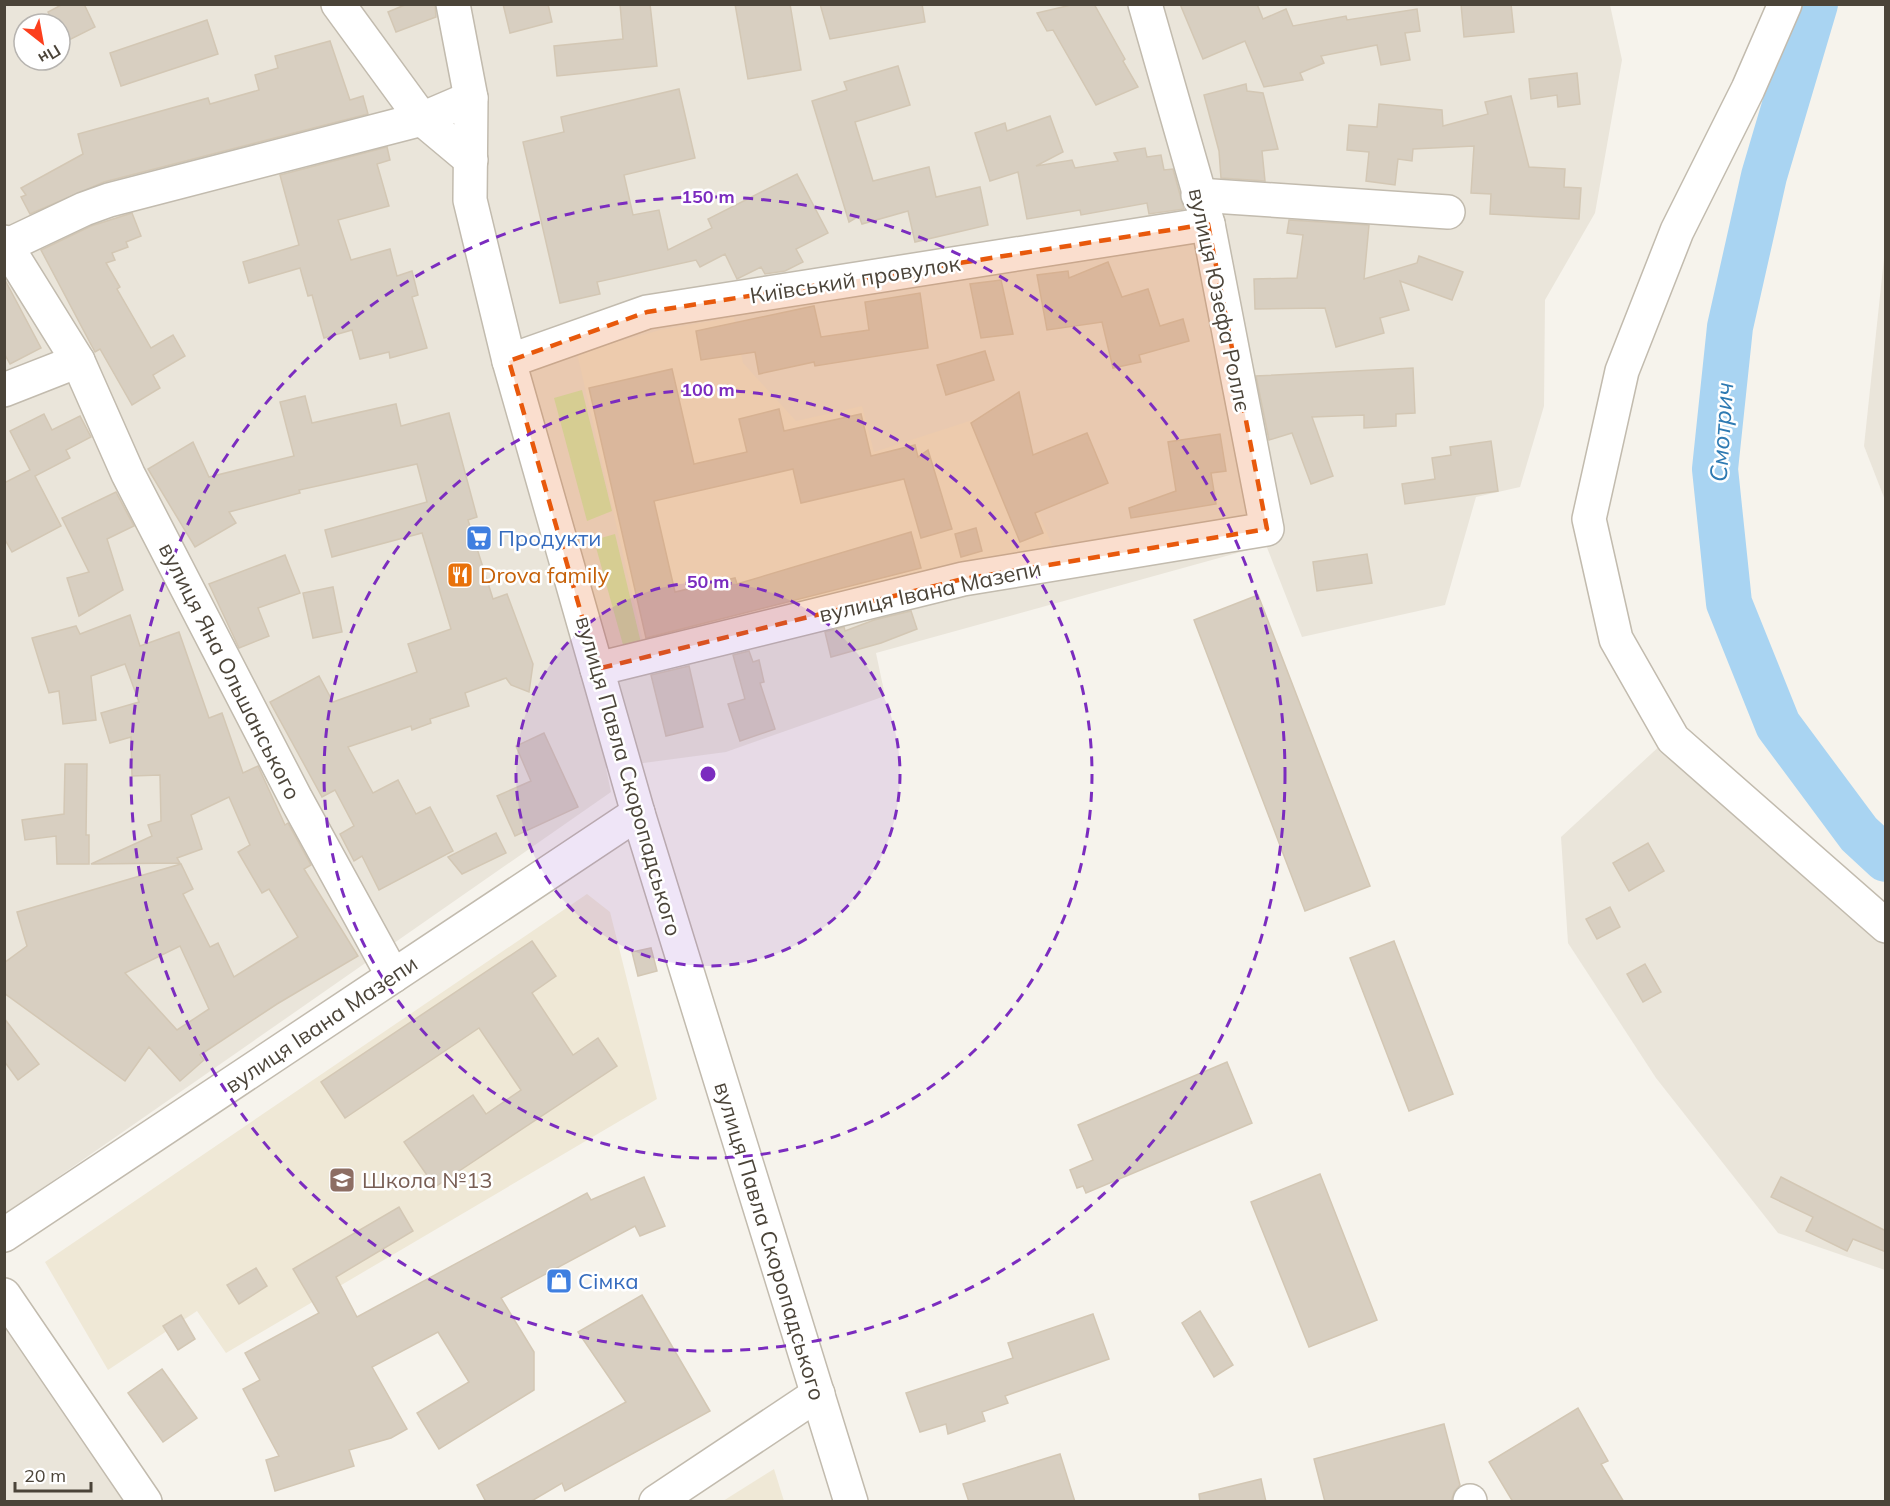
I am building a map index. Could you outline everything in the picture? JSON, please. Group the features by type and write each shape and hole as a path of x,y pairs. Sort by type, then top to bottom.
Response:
{"street":[{"path":"338,4 422,119 471,160"},
{"name":"вулиця Павла Скоропадського","path":"453,4 471,98 470,200 509,361 638,813 851,1502"},
{"name":"вулиця Юзефа Роллє","path":"1145,4 1203,210 1267,529"},
{"path":"1785,4 1748,89 1677,231 1622,371 1589,519 1616,639 1673,739 1886,926"},
{"path":"5,244 109,200 422,119 471,98"},
{"name":"Київський провулок","path":"509,361 647,312 1203,210 1448,212"},
{"name":"вулиця Яна Ольшанського","path":"5,244 78,361 128,474 296,799 393,976"},
{"path":"4,390 78,361"},
{"name":"вулиця Івана Мазепи","path":"597,669 963,579 1267,529"},
{"name":"вулиця Івана Мазепи","path":"4,1235 638,813"},
{"path":"4,1295 144,1502"},
{"path":"656,1502 818,1394"}],"highlighted area":[{"path":"1208,224 1267,529 963,579 597,669 509,361 647,312"}],"shaded area":[{"path":"5,5 1610,5 1622,60 1595,213 1545,300 1544,406 1520,487 1476,497 1445,605 1302,637 1266,545 876,653 885,696 726,752 606,768 611,792 5,1214"},
{"path":"1885,249 1885,500 1864,446"},
{"path":"734,317 743,363 796,421 862,406 874,452 988,415 1005,433 1052,545 644,646 577,353 660,330"},
{"path":"1664,742 1885,939 1885,1270 1778,1233 1656,1078 1568,943 1561,837"},
{"name":"Школа №13","path":"587,894 610,912 657,1099 226,1353 197,1311 108,1370 45,1262"},
{"path":"5,1319 128,1501 5,1501"},
{"path":"774,1469 784,1501 723,1501"}],"green space":[{"path":"582,390 612,511 587,521 554,398"},
{"path":"615,534 642,647 625,652 594,540"}],"building":[{"path":"63,4 84,4 95,27 72,38 72,12 48,12"},
{"path":"407,4 435,4 436,17 396,32 388,12"},
{"path":"503,4 548,4 552,22 510,33"},
{"path":"620,4 650,4 657,66 557,76 554,46 623,39"},
{"path":"735,4 790,4 801,70 748,79"},
{"path":"820,4 922,4 925,22 830,39"},
{"path":"1075,4 1094,4 1138,87 1096,105 1053,30 1047,31 1037,13"},
{"path":"1180,4 1257,4 1263,19 1286,9 1293,26 1346,16 1347,20 1417,9 1420,31 1405,33 1410,60 1381,65 1377,45 1321,56 1324,63 1300,73 1303,80 1264,87 1245,41 1203,59"},
{"path":"1461,4 1511,4 1514,32 1464,37"},
{"path":"207,20 218,54 121,86 110,53"},
{"path":"330,41 350,100 363,96 368,114 104,182 30,214 21,197 26,195 21,188 83,154 78,134 208,98 210,104 259,90 255,75 278,68 275,56"},
{"path":"898,66 910,105 855,122 873,181 929,167 936,197 980,187 988,225 915,242 908,211 862,224 859,216 849,222 812,101 847,90 844,82"},
{"path":"1577,73 1580,104 1558,107 1557,95 1531,99 1529,79"},
{"path":"1246,84 1247,91 1263,93 1278,149 1262,151 1265,181 1221,178 1219,151 1204,95"},
{"path":"679,89 695,158 624,175 633,215 659,210 668,250 712,228 708,219 797,174 828,233 796,249 803,262 785,271 765,274 761,267 737,279 725,254 700,267 696,260 597,282 600,294 560,303 523,142 564,132 561,117"},
{"path":"1511,96 1529,167 1565,169 1564,187 1581,188 1579,219 1490,214 1491,194 1471,193 1474,146 1413,149 1412,161 1398,159 1395,185 1366,181 1369,152 1347,150 1349,125 1377,127 1379,104 1442,110 1443,126 1488,114 1485,102"},
{"path":"1050,116 1063,152 1036,166 1072,160 1075,168 1118,161 1114,153 1145,148 1147,157 1161,155 1164,170 1173,169 1184,209 1149,214 1147,203 1081,215 1080,210 1027,219 1018,172 990,181 975,133 1005,123 1007,131"},
{"path":"387,147 390,160 377,164 389,206 338,220 351,260 390,249 397,276 412,271 418,295 412,297 427,348 390,358 389,352 360,359 352,330 324,338 312,295 308,296 300,268 249,283 243,262 299,245 280,175"},
{"path":"132,213 141,236 126,242 128,247 112,253 115,260 106,263 120,287 117,289 151,348 173,335 185,356 153,375 160,388 132,405 100,349 95,352 41,250 91,226"},
{"path":"1289,220 1369,225 1364,279 1417,263 1419,256 1463,272 1452,300 1400,281 1409,310 1380,318 1384,333 1336,347 1325,308 1255,309 1254,279 1297,278 1303,235 1287,233"},
{"path":"1108,262 1122,297 1148,289 1160,326 1183,319 1189,341 1139,355 1141,362 1113,368 1102,322 1047,330 1037,275 1068,271 1069,278"},
{"path":"4,278 41,348 10,364 4,353"},
{"path":"1001,280 1013,334 981,338 970,284"},
{"path":"920,293 928,348 815,366 814,362 759,374 755,352 701,360 696,331 814,306 821,337 869,330 865,302"},
{"path":"985,351 994,380 946,395 937,365"},
{"path":"1413,368 1415,413 1396,414 1396,426 1364,428 1364,415 1312,417 1333,476 1311,484 1292,433 1269,440 1256,376"},
{"path":"672,369 694,464 747,452 739,419 779,409 784,431 861,414 871,456 915,445 918,457 928,450 952,529 921,538 904,479 801,503 793,469 654,501 675,592 735,578 737,584 911,532 921,568 646,638 589,388"},
{"path":"1019,392 1033,455 1087,433 1108,483 1035,513 1043,533 1020,542 971,423"},
{"path":"305,396 312,423 396,404 401,426 449,413 477,517 468,520 493,599 507,594 533,664 529,692 511,685 506,678 465,693 469,706 430,719 431,723 412,730 411,726 348,747 373,793 398,780 416,814 430,807 453,851 379,890 362,856 354,861 340,834 354,826 335,790 322,797 270,702 319,676 333,702 417,672 408,644 451,629 422,533 332,557 325,530 427,502 417,464 299,490 300,493 229,512 236,523 195,547 148,469 193,442 209,477 294,456 280,402"},
{"path":"44,414 52,430 80,416 91,437 66,450 70,458 35,476 61,526 12,552 4,538 4,483 30,470 10,431"},
{"path":"1220,434 1226,471 1211,473 1216,504 1131,518 1129,508 1176,491 1168,442"},
{"path":"1491,441 1498,491 1405,504 1402,484 1435,479 1432,458 1451,455 1450,447"},
{"path":"116,492 134,526 107,539 123,590 79,616 67,578 89,572 62,518"},
{"path":"976,528 982,551 961,557 955,534"},
{"path":"1367,554 1372,583 1317,591 1313,562"},
{"path":"285,555 300,593 258,608 269,636 239,648 209,584"},
{"path":"333,587 342,632 313,638 303,593"},
{"path":"1258,595 1370,886 1305,911 1194,620"},
{"path":"911,611 917,629 881,643 831,657 825,632 844,627 845,631 874,620"},
{"path":"130,615 140,646 179,632 209,718 222,713 243,773 258,766 285,825 288,823 311,865 304,869 358,956 277,1004 200,1055 204,1060 180,1081 149,1047 125,1081 4,993 4,963 27,946 17,912 181,864 193,889 183,894 210,947 218,943 234,977 298,937 269,889 262,893 238,852 250,845 229,797 191,815 202,849 177,858 180,863 91,864 152,836 148,825 161,821 160,775 132,776 131,737 110,743 101,713 139,702 125,664 91,676 96,720 63,724 59,691 49,693 32,638 76,626 80,634","holes":["180,946 209,1009 177,1030 125,973"]},
{"path":"749,651 753,662 759,660 764,682 760,683 775,729 740,741 728,704 745,699 733,655"},
{"path":"689,666 703,727 666,736 651,675"},
{"path":"544,733 578,807 515,836 497,796 531,781 516,746"},
{"path":"65,764 87,764 86,835 89,835 89,864 57,864 56,836 25,840 22,820 64,814"},
{"path":"496,833 506,853 462,874 448,857"},
{"path":"1648,843 1664,871 1629,891 1613,863"},
{"path":"1610,907 1620,927 1597,939 1586,919"},
{"path":"532,941 556,976 532,993 573,1055 598,1038 617,1066 435,1187 404,1142 473,1095 486,1114 521,1090 479,1028 345,1118 321,1082"},
{"path":"1394,941 1453,1094 1409,1111 1350,958"},
{"path":"651,948 657,971 638,976 632,952"},
{"path":"1645,964 1661,992 1643,1002 1627,974"},
{"path":"4,1018 39,1064 18,1080 4,1061"},
{"path":"1227,1062 1252,1123 1086,1193 1083,1186 1077,1188 1070,1170 1093,1160 1078,1125"},
{"path":"1320,1174 1377,1320 1309,1347 1251,1202"},
{"path":"644,1177 665,1226 640,1236 635,1226 501,1298 534,1352 534,1390 439,1449 417,1413 469,1382 438,1332 372,1367 407,1429 391,1438 349,1450 354,1466 275,1491 266,1460 279,1456 243,1389 260,1380 245,1353 319,1313 293,1269 399,1207 413,1231 336,1277 357,1317 587,1193 591,1200"},
{"path":"1781,1177 1886,1231 1886,1252 1853,1239 1847,1251 1806,1231 1813,1217 1771,1197"},
{"path":"256,1268 267,1286 239,1304 227,1285"},
{"path":"642,1295 710,1411 565,1491 562,1483 530,1502 486,1502 477,1485 626,1402 578,1332"},
{"path":"1200,1311 1233,1365 1214,1377 1182,1323"},
{"path":"1093,1314 1109,1359 1005,1396 1008,1403 982,1412 985,1421 948,1434 946,1424 920,1432 906,1393 1013,1358 1008,1343"},
{"path":"181,1315 195,1339 178,1350 163,1326"},
{"path":"162,1369 197,1418 163,1442 128,1393"},
{"path":"1578,1408 1608,1461 1601,1464 1624,1502 1513,1502 1489,1462"},
{"path":"1444,1424 1460,1485 1454,1492 1451,1502 1325,1502 1314,1459"},
{"path":"1060,1454 1075,1502 969,1502 963,1484"},
{"path":"1261,1479 1266,1502 1200,1502 1199,1494"}],"waterway":[{"name":"Смотрич","path":"1815,4 1764,176 1730,327 1715,469 1729,603 1778,725 1859,834 1886,859"}],"place":[{"name":"Продукти","path":"479,538"},
{"name":"Drova family","path":"460,575"},
{"name":"Школа №13","path":"342,1180"},
{"name":"Сімка","path":"559,1281"}]}
